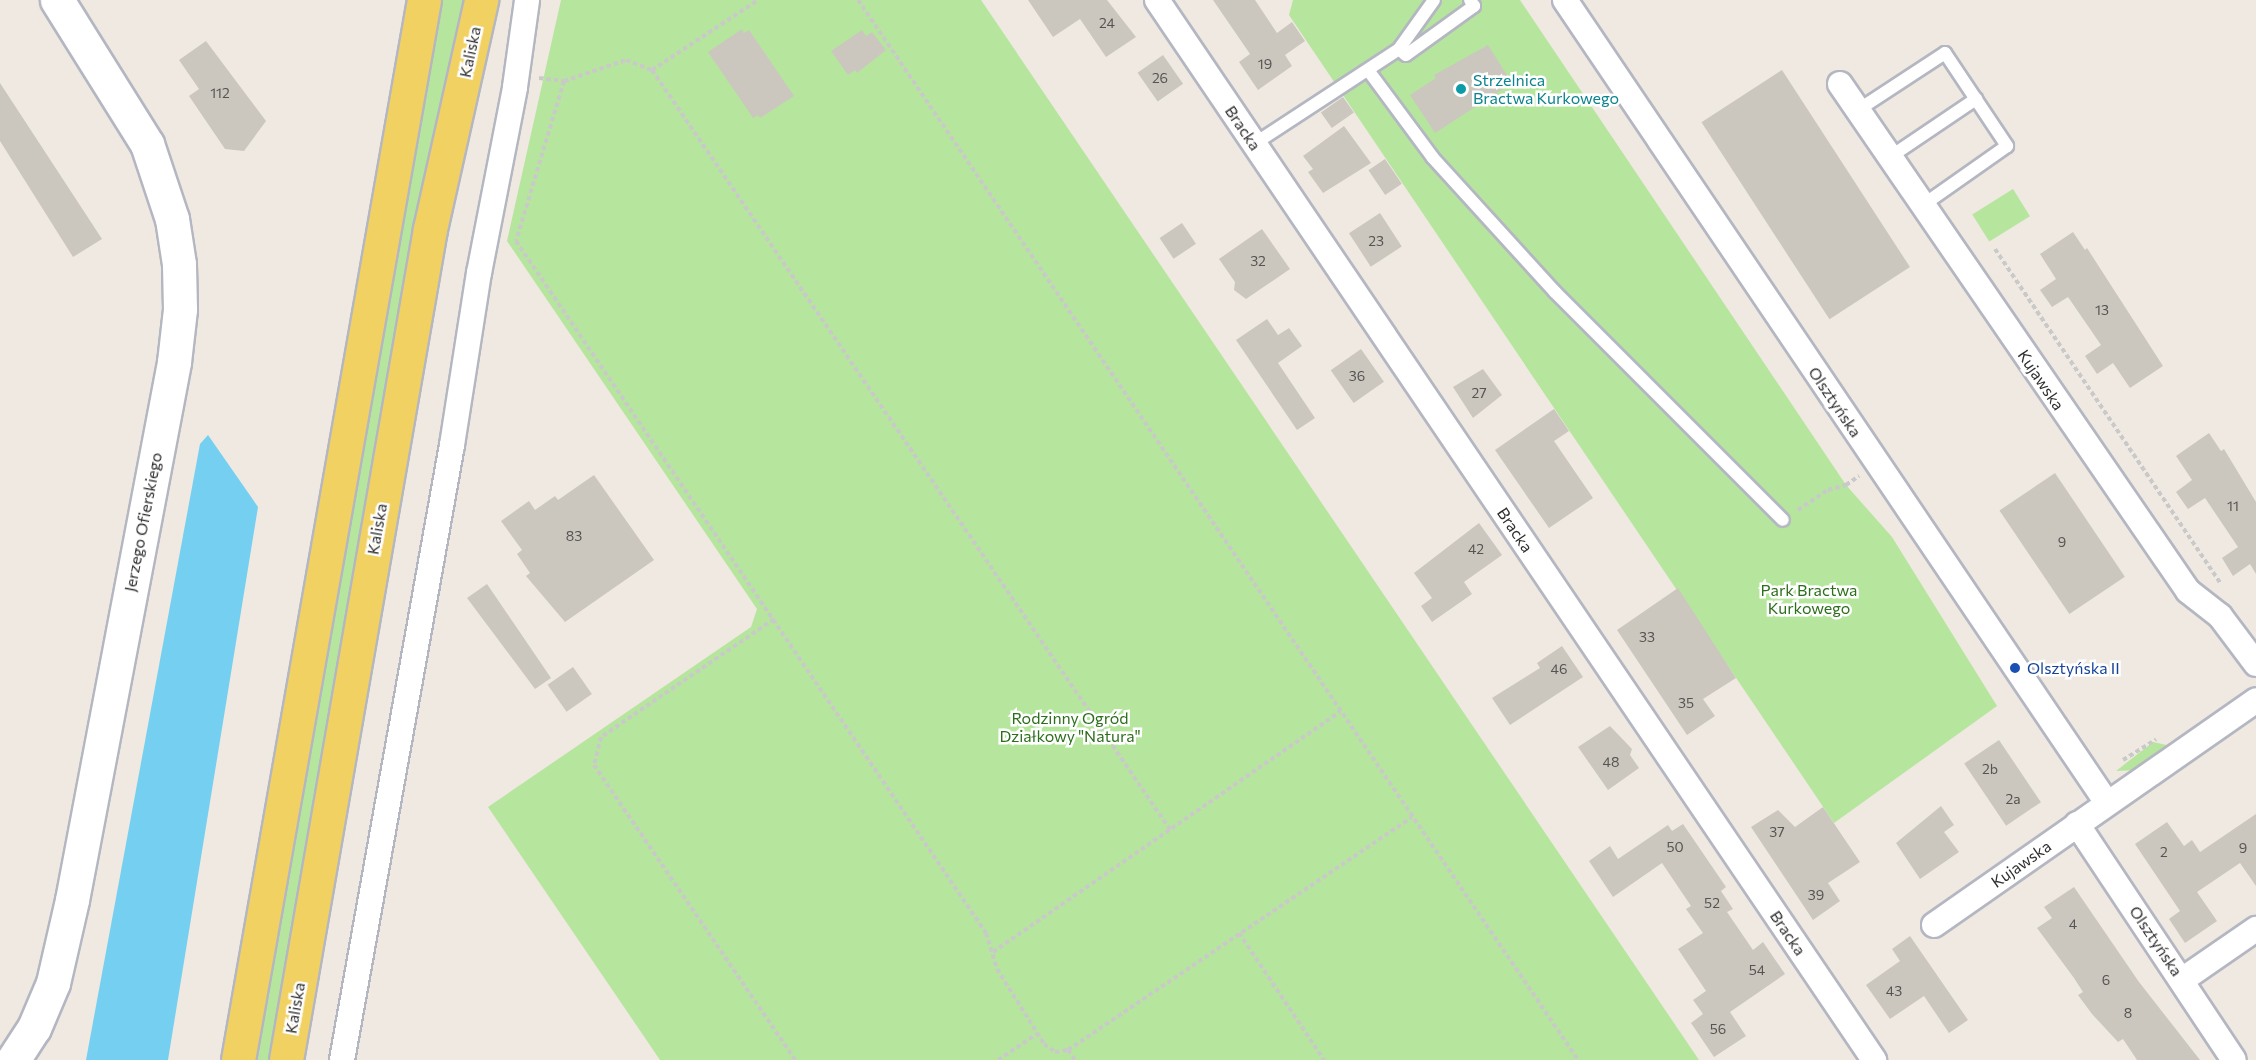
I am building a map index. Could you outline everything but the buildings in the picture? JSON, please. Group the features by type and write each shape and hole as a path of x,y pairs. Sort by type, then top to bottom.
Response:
{"main road":[{"name":"Kaliska","path":"285,1060 423,262 481,0"},
{"path":"238,1060 421,5"}],"street":[{"name":"Jerzego Ofierskiego","path":"13,1060 34,1028 52,983 72,900 174,362 180,309 179,264 172,219 147,144 57,0"},
{"path":"342,1060 452,445 479,273 516,78 527,0"},
{"name":"Bracka","path":"1157,0 1874,1060"},
{"name":"Olsztyńska","path":"1564,0 2107,803"},
{"name":"Kujawska","path":"1840,84 2188,591 2220,616 2256,664"},
{"name":"Kujawska","path":"1934,926 2256,700"},
{"name":"Olsztyńska","path":"2077,824 2234,1060"},
{"path":"2182,980 2256,929"}],"lane":[{"path":"1254,144 1399,49 1434,0"},
{"path":"1399,49 1406,55 1474,6 1470,0"},
{"path":"1858,110 1945,53 2007,146 1923,205"},
{"path":"1368,70 1433,158 1540,276 1783,520"},
{"path":"1890,157 1976,99"}],"path":[{"path":"652,70 758,0"},
{"path":"858,0 1578,1060"},
{"path":"516,78 564,81 626,60 652,70 1171,831"},
{"path":"564,81 516,241 986,933 997,969 1037,1034 1055,1052 1068,1050 1412,817"},
{"path":"1995,249 2223,587"},
{"path":"1783,520 1877,464"},
{"path":"774,620 601,737 594,765 795,1060"},
{"path":"992,952 1341,712"},
{"path":"1239,933 1324,1060"},
{"path":"998,1060 1037,1034"},
{"path":"1068,1050 1075,1060"}],"green space":[{"path":"441,0 467,0 393,340 270,1060 256,1060"},
{"name":"Rodzinny Ogród Działkowy \"Natura\"","path":"561,0 981,0 1699,1060 660,1060 488,807 751,627 757,609 507,241"},
{"name":"Park Bractwa Kurkowego","path":"1293,0 1520,0 1846,485 1892,537 1997,706 1834,823 1289,15"},
{"path":"2013,189 2030,216 1989,242 1972,214"},
{"path":"2153,742 2171,746 2136,770 2116,771"}],"water":[{"path":"208,435 258,507 168,1060 86,1060 200,444"}],"place":[{"name":"Strzelnica Bractwa Kurkowego","path":"1461,89"},
{"name":"Olsztyńska II","path":"2015,668"}]}
